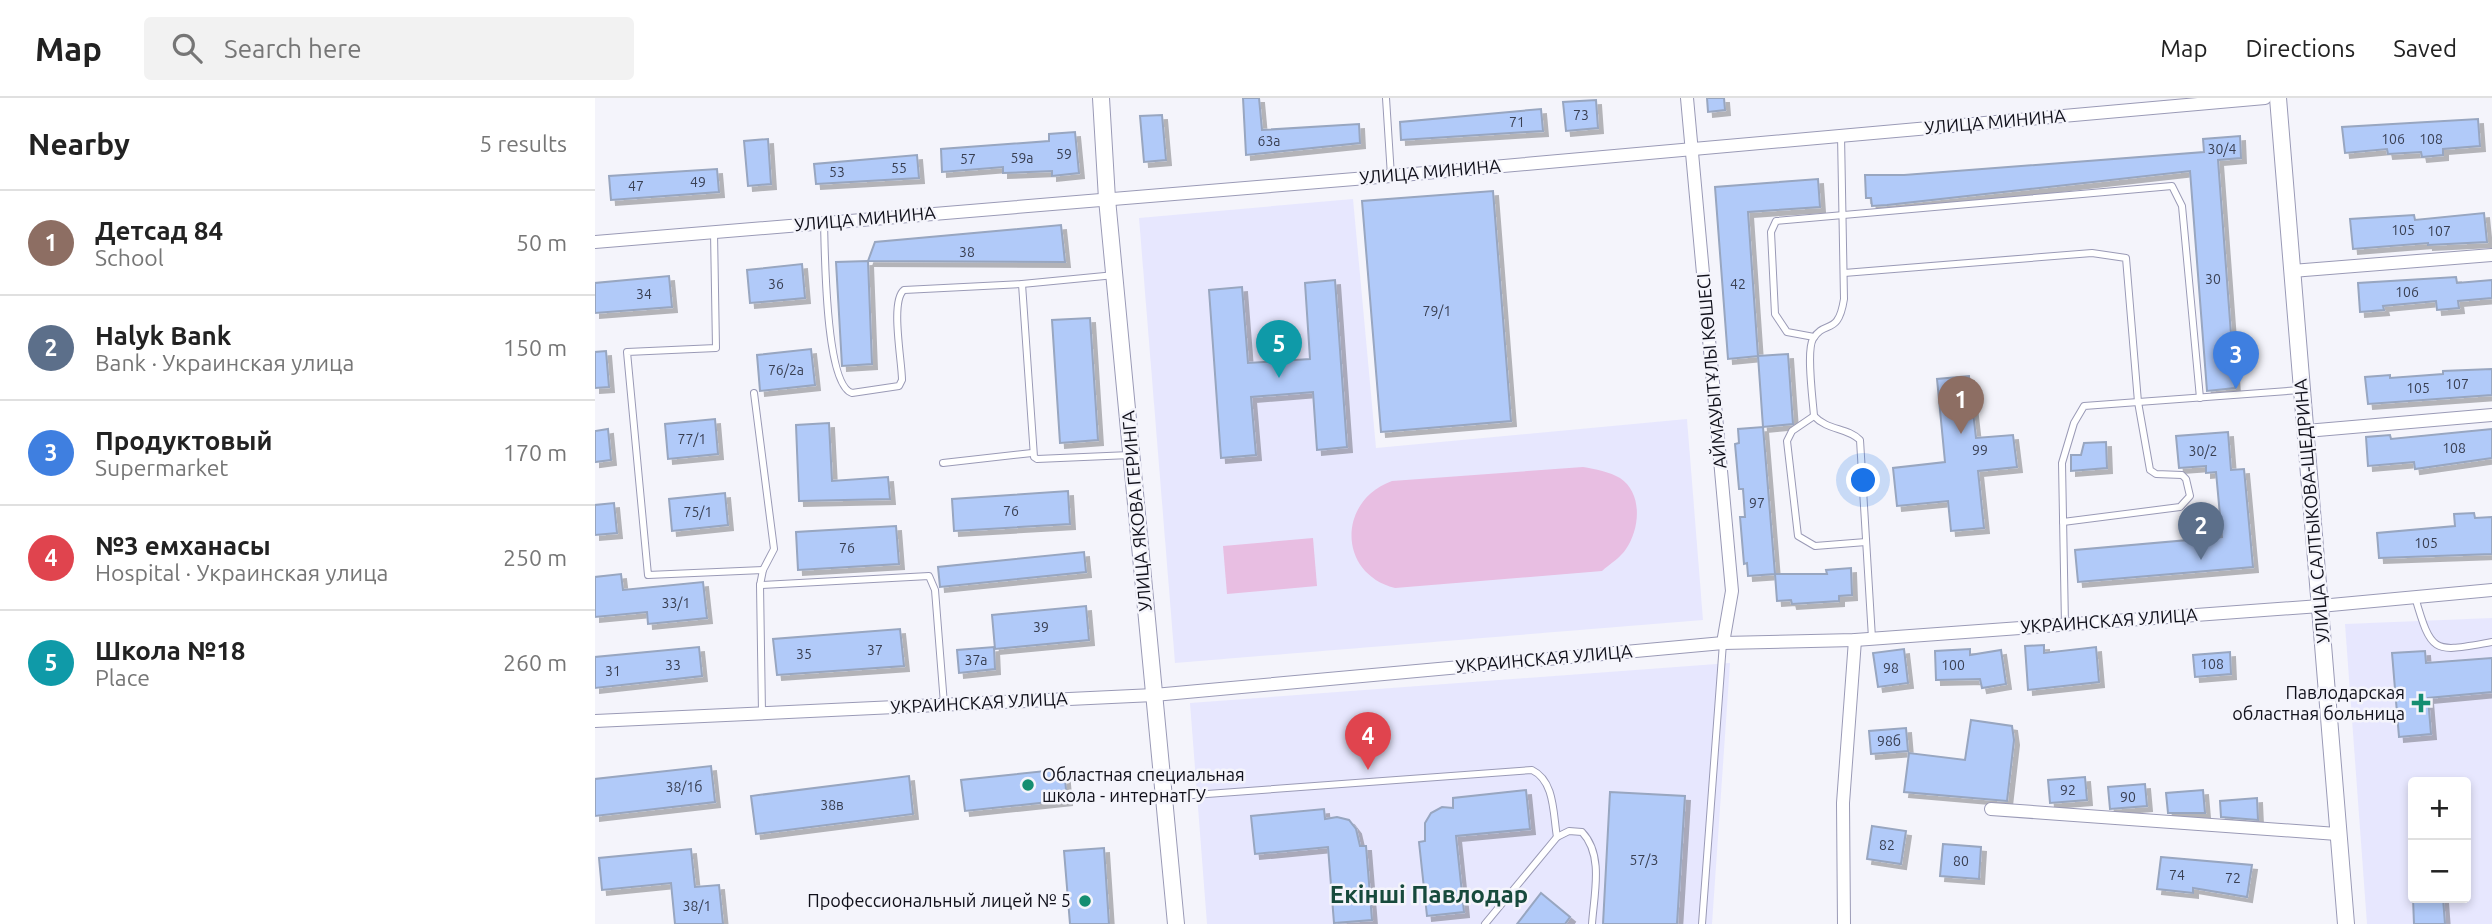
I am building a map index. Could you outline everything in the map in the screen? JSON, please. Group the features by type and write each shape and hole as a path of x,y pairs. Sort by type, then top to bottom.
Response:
{"street":[{"name":"УЛИЦА ЯКОВА ГЕРИНГА","path":"1101,98 1108,199 1176,924"},
{"name":"АЙМАУЫТҰЛЫ КӨШЕСІ","path":"1688,98 1732,591 1723,643"},
{"name":"УЛИЦА МИНИНА","path":"595,242 1391,176 2265,98"},
{"name":"УЛИЦА САЛТЫКОВА-ЩЕДРИНА","path":"2278,98 2346,924"},
{"path":"2293,271 2492,255"},
{"path":"2306,431 2492,415"},
{"name":"УКРАИНСКАЯ УЛИЦА","path":"595,721 1154,695 1723,643 1856,640 2320,606 2492,590"},
{"path":"1844,924 1843,803 1856,640"},
{"path":"1991,808 2337,834"}],"lane":[{"path":"1386,98 1391,176"},
{"path":"1841,135 1844,273 1841,317 1831,328 1814,337 1810,344 1814,416 1823,426 1855,434 1860,440 1872,638"},
{"path":"1814,337 1787,332 1775,314 1771,232 1776,221 2172,186 2182,206 2200,397"},
{"path":"824,223 829,328 846,391 859,394 899,386 902,380 896,309 898,296 904,290 1022,284 1115,275"},
{"path":"714,232 716,348 627,352 647,575 763,570"},
{"path":"1844,273 2092,253 2126,258 2138,402 2150,470 2156,474 2182,474 2190,496 2187,503 2181,507 2063,522"},
{"path":"1022,284 1032,453 1037,459 1132,454"},
{"path":"2065,625 2062,463 2074,423 2084,407 2302,390"},
{"path":"754,393 774,549 763,570 760,585 762,713"},
{"path":"1814,416 1792,431 1787,441 1798,536 1815,546 1866,542"},
{"path":"943,463 1032,453"},
{"path":"760,585 929,576 935,590 944,705"},
{"path":"2415,597 2426,635 2437,646 2449,649 2492,642"},
{"path":"1702,924 1723,643"},
{"path":"1164,797 1532,771 1541,775 1548,784 1557,837"},
{"path":"1485,924 1557,837 1569,831 1582,832 1593,843 1596,862 1592,924"}],"shaded area":[{"path":"1353,199 1376,448 1687,419 1703,620 1175,663 1139,218"},
{"path":"1583,467 1620,478 1633,493 1636,502 1636,522 1631,541 1621,555 1602,571 1395,588 1376,580 1362,568 1354,553 1354,519 1374,490 1392,481"},
{"path":"1313,538 1317,586 1227,594 1223,546"},
{"name":"Павлодарская областная больница","path":"2492,618 2492,924 2367,924 2345,624"},
{"path":"1730,663 1712,924 1207,924 1190,703"}],"building":[{"path":"1243,98 1259,98 1262,130 1359,124 1360,143 1246,155"},
{"path":"1707,98 1724,98 1725,110 1708,112"},
{"path":"1596,100 1598,128 1566,131 1563,102"},
{"path":"1541,109 1543,131 1401,140 1400,122"},
{"path":"1162,115 1166,160 1144,162 1140,116"},
{"path":"2478,119 2480,146 2443,149 2443,155 2422,157 2421,152 2388,154 2387,149 2345,153 2342,127"},
{"path":"1075,132 1079,173 1052,176 1052,171 1003,173 1003,167 942,172 941,149 1049,141 1049,134"},
{"path":"2240,136 2241,158 2218,160 2235,388 2207,391 2190,171 1887,205 1872,206 1871,198 1866,198 1865,175 1904,175 2204,152 2203,139"},
{"path":"768,139 771,184 748,186 744,141"},
{"path":"917,155 919,178 816,184 814,164"},
{"path":"717,169 719,192 611,200 609,176"},
{"path":"1818,179 1820,207 1748,212 1758,356 1728,359 1715,187"},
{"path":"1493,191 1511,421 1381,432 1362,201"},
{"path":"2484,213 2487,242 2353,249 2350,219 2414,215 2415,220"},
{"path":"1061,225 1065,262 868,261 875,242"},
{"path":"868,261 872,364 842,366 836,262"},
{"path":"802,264 805,298 750,303 747,270"},
{"path":"669,276 672,307 595,313 595,283"},
{"path":"2456,277 2457,283 2492,280 2492,298 2458,301 2459,308 2437,310 2436,301 2383,306 2384,310 2360,312 2358,283"},
{"path":"1335,280 1347,447 1317,450 1313,392 1251,397 1256,455 1221,458 1209,290 1242,287 1248,363 1310,359 1305,283"},
{"path":"1090,318 1098,440 1060,443 1052,320"},
{"path":"811,349 815,385 760,391 757,355"},
{"path":"606,351 609,387 595,388 595,352"},
{"path":"1788,354 1793,424 1763,427 1758,356"},
{"path":"2492,369 2492,395 2368,404 2365,377 2390,375 2390,378 2443,374 2443,371"},
{"path":"1969,376 1976,438 2013,435 2017,467 1978,471 1984,528 1951,531 1948,501 1897,506 1893,468 1945,462 1937,379"},
{"path":"715,419 718,454 668,459 665,424"},
{"path":"829,423 832,481 888,477 890,499 799,501 796,425"},
{"path":"1763,427 1775,574 1748,576 1747,563 1744,564 1740,517 1745,517 1743,489 1739,489 1735,444 1739,443 1738,429"},
{"path":"608,429 611,460 595,462 595,431"},
{"path":"2492,429 2492,458 2415,469 2414,462 2368,466 2366,437 2390,435 2391,439"},
{"path":"2228,432 2231,470 2244,469 2253,567 2078,582 2075,550 2222,537 2216,472 2206,473 2206,466 2179,468 2176,436"},
{"path":"2106,442 2107,468 2071,471 2071,455 2081,455 2084,443"},
{"path":"1068,491 1070,524 954,531 952,499"},
{"path":"725,493 728,525 672,531 669,499"},
{"path":"614,503 617,533 595,535 595,505"},
{"path":"2474,513 2475,518 2492,517 2492,554 2379,558 2377,533 2455,526 2454,514"},
{"path":"896,526 899,564 798,570 796,532"},
{"path":"1084,552 1086,572 940,587 938,567"},
{"path":"1851,568 1852,595 1839,596 1839,601 1792,604 1791,600 1777,601 1775,574 1827,574 1826,570"},
{"path":"621,574 623,590 703,582 707,618 648,624 647,612 595,617 595,577"},
{"path":"1086,606 1089,640 995,649 992,615"},
{"path":"900,629 904,666 777,675 773,639"},
{"path":"2044,645 2044,653 2096,647 2099,682 2028,690 2025,646"},
{"path":"699,647 702,676 595,688 595,657"},
{"path":"994,647 995,669 959,673 957,650"},
{"path":"1904,649 1908,683 1878,687 1873,653"},
{"path":"1970,649 1970,655 2001,650 2006,684 1982,688 1980,679 1936,680 1935,651"},
{"path":"2425,651 2426,663 2492,658 2492,692 2428,698 2431,734 2399,737 2392,653"},
{"path":"2230,652 2231,674 2195,677 2193,655"},
{"path":"1971,720 2012,726 2014,740 2007,801 1904,792 1909,753 1965,760"},
{"path":"1906,728 1908,751 1871,754 1869,731"},
{"path":"711,766 715,802 595,816 595,779"},
{"path":"1064,769 1067,800 965,811 961,780"},
{"path":"909,776 913,814 756,834 751,796"},
{"path":"2085,777 2087,800 2050,803 2048,780"},
{"path":"2145,784 2147,806 2110,809 2108,787"},
{"path":"1526,790 1530,829 1456,836 1464,912 1427,916 1419,842 1425,841 1425,823 1431,813 1442,807 1453,808 1453,798"},
{"path":"2203,790 2205,813 2168,813 2166,793"},
{"path":"1610,792 1685,796 1677,924 1603,924"},
{"path":"2257,798 2258,820 2221,817 2220,801"},
{"path":"1324,809 1325,819 1337,817 1349,820 1356,829 1360,846 1366,846 1372,920 1334,923 1328,847 1255,854 1251,816"},
{"path":"1872,826 1906,831 1901,864 1867,859"},
{"path":"1943,844 1981,847 1979,879 1940,876"},
{"path":"1104,848 1109,924 1070,924 1064,851"},
{"path":"691,849 695,887 719,885 723,924 675,924 671,883 602,890 599,858"},
{"path":"2161,857 2252,865 2247,897 2193,888 2193,893 2157,889"},
{"path":"1541,893 1570,917 1565,924 1517,924"},
{"path":"2413,903 2443,903 2445,924 2414,924"}],"place":[{"name":"Школа №18","path":"1279,378"},
{"name":"Продуктовый","path":"2236,389"},
{"name":"Детсад 84","path":"1961,434"},
{"name":"Halyk Bank","path":"2201,560"},
{"name":"Павлодарская областная больница","path":"2421,703"},
{"name":"№3 емханасы","path":"1368,770"},
{"name":"Областная специальная школа - интернатГУ","path":"1028,785"},
{"name":"Профессиональный лицей № 5","path":"1085,901"}],"district":[{"name":"Екінші Павлодар","path":"1429,895"}]}
